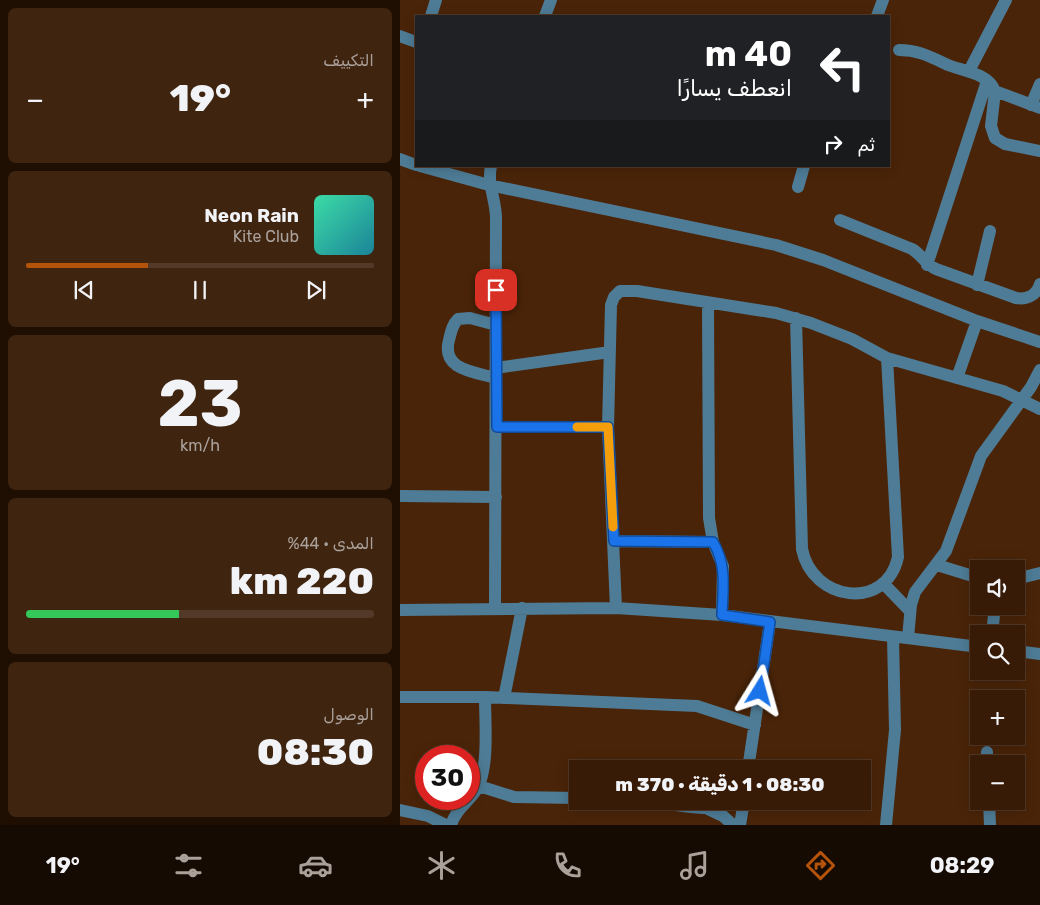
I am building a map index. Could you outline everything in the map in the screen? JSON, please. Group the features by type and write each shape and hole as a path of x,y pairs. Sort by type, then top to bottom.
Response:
{"street":[{"path":"431,15 436,0"},
{"path":"545,15 551,0"},
{"path":"877,15 883,0"},
{"path":"969,71 1006,0"},
{"path":"400,36 415,42"},
{"path":"899,50 923,52 949,65 969,71 991,86 1035,107 1040,84"},
{"path":"991,86 991,126 995,138 1006,144 1040,151"},
{"path":"927,265 991,86"},
{"path":"400,159 415,165"},
{"path":"424,167 489,185 776,246 823,260 977,322 1040,342"},
{"path":"491,167 489,185 496,212 497,427 495,609"},
{"path":"798,187 804,167"},
{"path":"840,220 912,249 919,254 927,265 977,285 1020,299 1033,295 1040,284"},
{"path":"977,285 990,231"},
{"path":"616,608 608,427 611,305 614,297 620,291 637,290 796,318 832,330 887,358 1023,399 1040,409"},
{"path":"708,303 709,518 713,542 721,558 724,573 722,615"},
{"path":"496,325 466,317 458,319 453,325 447,351 450,361 456,365 496,373 610,352"},
{"path":"796,318 804,558 807,566 818,581 834,591 852,594 862,592 882,583 893,571 898,550 887,358"},
{"path":"957,378 977,322"},
{"path":"908,638 910,611 918,587 937,565 950,542 981,456 1023,399 1040,370"},
{"path":"497,427 608,427"},
{"path":"400,496 496,497"},
{"path":"614,541 713,542"},
{"path":"937,565 970,575"},
{"path":"1025,577 1040,573"},
{"path":"882,583 910,611"},
{"path":"504,698 522,608"},
{"path":"400,610 616,608 722,615 970,646"},
{"path":"749,760 770,622"},
{"path":"886,825 895,730 893,637"},
{"path":"1025,652 1040,654"},
{"path":"400,697 485,697 697,706 755,725"},
{"path":"480,782 483,770 485,697"},
{"path":"480,786 514,796 569,798"},
{"path":"400,810 428,816 446,825"},
{"path":"451,825 458,810"},
{"path":"712,810 734,825"},
{"path":"740,825 742,810"},
{"path":"989,810 990,825"}],"slow traffic":[{"path":"577,427 608,427 613,527"}],"route":[{"path":"496,290 497,427 608,427 614,541 713,542 721,558 724,573 722,615 770,622 760,691"}]}
